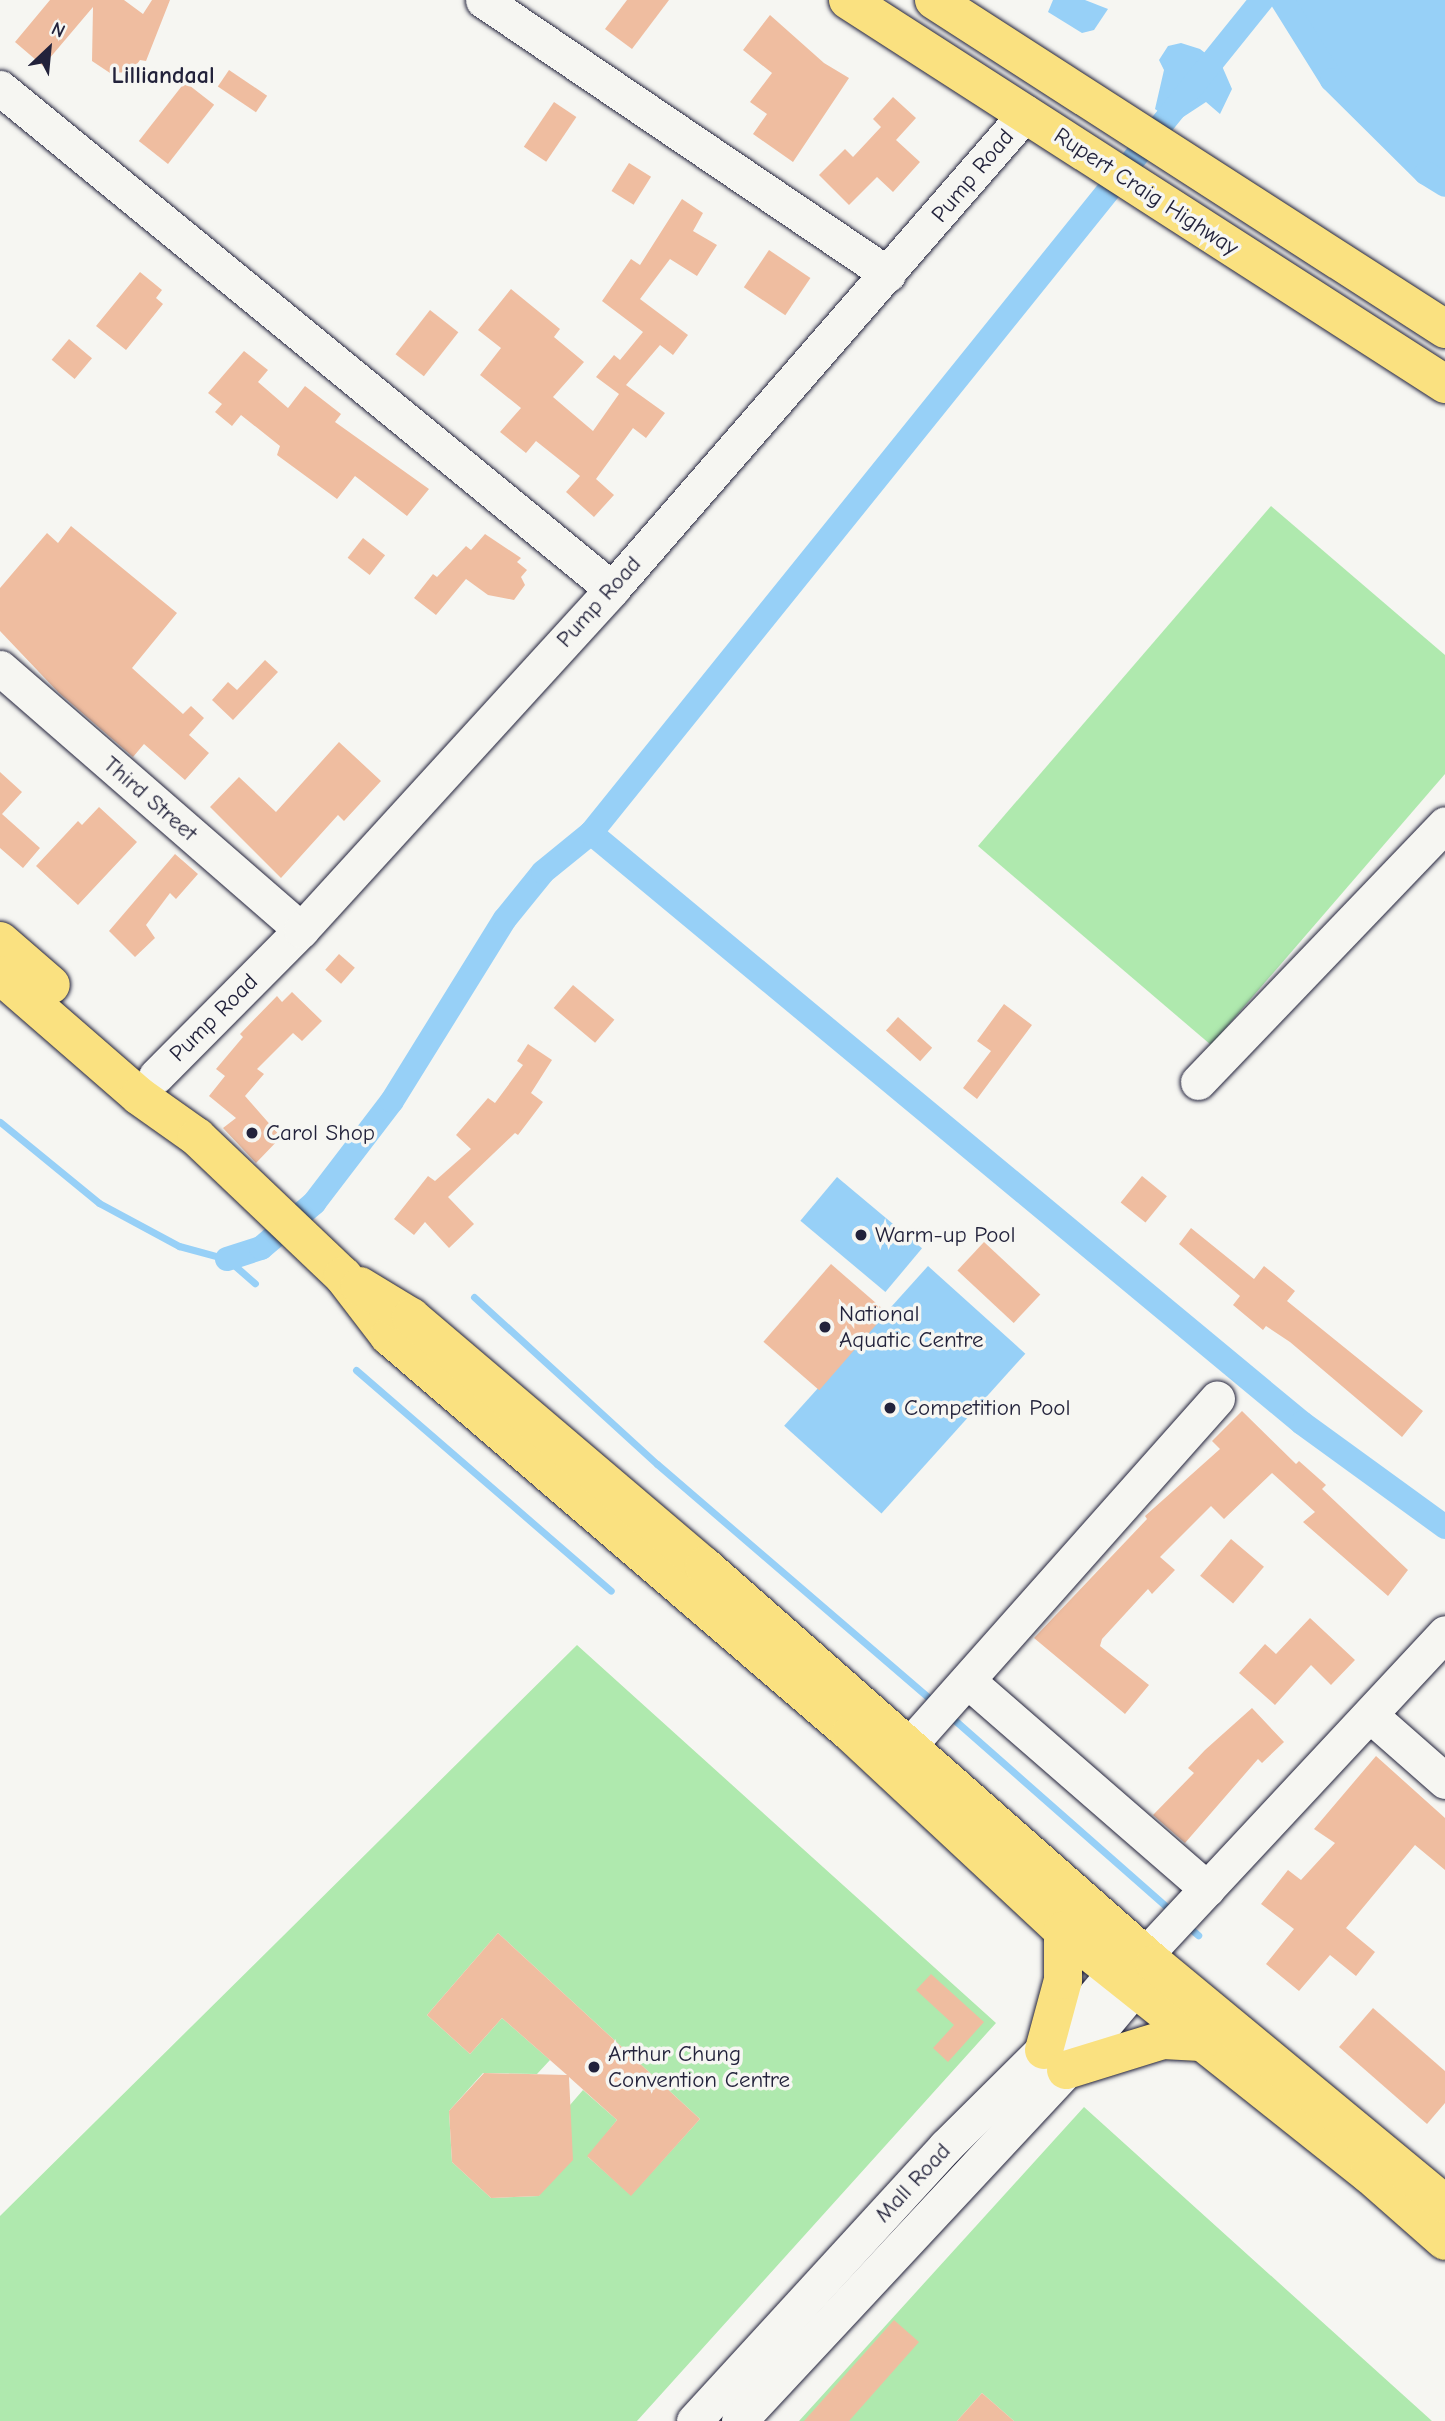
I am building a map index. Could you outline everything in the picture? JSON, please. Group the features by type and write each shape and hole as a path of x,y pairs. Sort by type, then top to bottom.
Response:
{"main road":[{"name":"Rupert Craig Highway","path":"848,0 1445,384"},
{"name":"Rupert Craig Highway","path":"934,0 1445,329"},
{"path":"0,941 156,1076 203,1143"},
{"path":"0,975 139,1096 203,1143 336,1270 389,1336 687,1589 907,1749 1139,1963 1445,2204"},
{"path":"907,1749 1063,1931 1139,1963 1201,2042 1445,2241"},
{"path":"1063,1931 1063,1980 1055,2060 1163,2040 1201,2042"}],"street":[{"path":"483,0 888,274"},
{"path":"0,88 612,589"},
{"name":"Pump Road","path":"156,1076 301,930 612,589 1026,113"},
{"name":"Third Street","path":"0,668 301,930"},
{"path":"1198,1082 1445,824"},
{"path":"907,1749 1217,1399"},
{"name":"Mall Road","path":"738,2421 1139,1963 1445,1633"},
{"path":"968,1681 1202,1893"},
{"path":"1370,1715 1445,1781"},
{"name":"Mall Road","path":"694,2421 945,2147 1055,2060"}],"green space":[{"path":"1271,506 1445,655 1445,774 1211,1045 978,846"},
{"path":"577,1645 996,2023 637,2421 0,2421 0,2216","holes":["498,1933 700,2119 631,2195 588,2157 617,2120 583,2090 570,2105 539,2196 491,2198 452,2162 449,2111 483,2073 537,2074 550,2060 502,2018 470,2054 427,2015"]},
{"path":"1084,2107 1432,2421 1014,2421 982,2393 957,2421 799,2421"}],"water":[{"path":"1053,0 1085,0 1108,9 1094,30 1082,33 1048,12"},
{"path":"1282,0 1445,0 1445,185 1426,173 1332,80"},
{"path":"1181,43 1200,49 1222,66 1232,89 1220,114 1206,102 1174,123 1155,109 1164,70 1159,60 1168,46"},
{"name":"Warm-up Pool","path":"837,1177 922,1248 885,1292 800,1221"},
{"name":"Competition Pool","path":"928,1266 1025,1354 881,1513 784,1426"}],"building":[{"path":"50,0 124,0 143,14 152,0 170,0 146,61 140,60 131,72 110,73 92,61 93,7 43,66 15,42"},
{"path":"627,0 669,0 632,49 605,29"},
{"path":"770,15 824,63 849,78 793,162 753,134 767,114 750,102 772,73 743,50"},
{"path":"229,70 267,96 256,112 218,87"},
{"path":"185,82 214,105 168,164 139,141"},
{"path":"893,97 916,118 896,140 920,162 893,192 877,177 849,205 819,175 845,149 853,157 881,127 873,119"},
{"path":"554,102 576,117 546,162 524,147"},
{"path":"629,163 651,177 634,205 612,191"},
{"path":"682,199 703,213 693,231 717,245 697,276 670,259 640,299 688,335 673,355 660,345 626,385 665,413 646,438 633,428 596,479 614,495 594,517 566,492 580,476 536,441 526,453 500,432 521,408 480,375 501,348 478,330 511,289 560,329 554,337 584,362 553,397 593,431 619,394 596,377 614,355 620,360 643,332 602,301 631,259 640,265"},
{"path":"769,250 810,278 785,315 744,287"},
{"path":"140,272 162,290 156,298 163,304 126,350 96,326"},
{"path":"430,310 458,332 424,376 396,354"},
{"path":"69,339 92,358 75,379 52,360"},
{"path":"244,351 268,370 258,382 288,408 305,386 341,414 335,422 429,489 407,516 355,476 337,499 277,455 280,446 241,415 232,426 215,412 222,404 208,393"},
{"path":"71,526 177,613 132,668 183,714 191,706 204,718 189,735 209,753 185,780 144,744 133,757 58,692 0,631 0,588 47,533 58,543"},
{"path":"485,534 521,558 517,562 527,570 521,577 525,585 514,600 488,595 466,579 436,615 414,598 433,574 437,577 466,546 471,550"},
{"path":"363,538 385,555 370,575 348,558"},
{"path":"265,660 278,672 233,720 212,700 228,682 237,690"},
{"path":"339,742 381,781 344,821 338,815 281,878 210,807 239,777 276,812"},
{"path":"0,772 22,792 2,814 40,848 23,868 0,848"},
{"path":"99,807 137,842 78,905 36,866 78,821 82,825"},
{"path":"175,854 198,874 176,899 170,893 146,925 155,938 135,957 109,931"},
{"path":"339,954 355,968 341,984 325,970"},
{"path":"573,985 614,1020 595,1043 554,1008"},
{"path":"292,992 322,1021 302,1041 293,1033 257,1069 264,1074 245,1096 281,1137 256,1163 223,1128 236,1118 209,1096 225,1076 216,1069 243,1037 240,1034 277,996 282,1002"},
{"path":"1004,1004 1032,1025 977,1099 963,1088 991,1051 977,1041"},
{"path":"898,1017 932,1048 920,1061 886,1030"},
{"path":"528,1044 552,1060 531,1093 543,1102 518,1135 515,1133 448,1197 474,1224 449,1248 425,1222 414,1235 394,1219 428,1176 435,1181 471,1149 456,1135 488,1098 495,1103 523,1065 517,1061"},
{"path":"1142,1176 1167,1196 1145,1223 1121,1202"},
{"path":"1191,1228 1254,1279 1264,1266 1295,1291 1287,1301 1423,1411 1402,1437 1290,1342 1266,1326 1263,1330 1233,1305 1240,1296 1179,1244"},
{"path":"984,1242 1040,1295 1014,1323 957,1271"},
{"name":"National Aquatic Centre","path":"831,1264 887,1313 819,1390 763,1342"},
{"path":"1242,1411 1296,1464 1299,1461 1326,1485 1322,1489 1408,1570 1388,1596 1303,1522 1315,1512 1272,1473 1224,1519 1211,1506 1160,1557 1175,1570 1152,1594 1148,1589 1102,1639 1100,1646 1149,1685 1125,1714 1034,1638 1147,1519 1145,1516 1220,1449 1212,1441"},
{"path":"1231,1539 1264,1567 1233,1603 1200,1576"},
{"path":"1310,1618 1355,1660 1331,1685 1311,1665 1275,1705 1239,1673 1265,1644 1276,1654"},
{"path":"1252,1708 1284,1742 1262,1763 1258,1759 1185,1843 1153,1815 1194,1773 1188,1768"},
{"path":"1376,1756 1445,1818 1445,1870 1415,1845 1346,1928 1375,1952 1356,1976 1330,1955 1299,1991 1266,1964 1294,1929 1261,1904 1288,1870 1301,1880 1335,1843 1314,1829"},
{"name":"Arthur Chung Convention Centre","path":"498,1933 700,2119 631,2196 587,2156 617,2120 569,2077 573,2160 539,2196 491,2198 452,2162 449,2111 484,2073 567,2075 502,2018 470,2054 427,2015"},
{"path":"931,1974 984,2022 948,2062 933,2048 954,2025 916,1990"},
{"path":"1373,2008 1445,2071 1445,2103 1427,2124 1339,2047"},
{"path":"894,2320 919,2342 849,2421 804,2421"},
{"path":"982,2393 1014,2421 957,2421"}],"waterway":[{"path":"227,1259 261,1248 314,1203 392,1101 505,919 543,872 591,833 1262,0"},
{"path":"1282,0 1332,80 1426,173 1445,185"},
{"path":"591,833 1302,1423 1445,1527"},
{"path":"0,1122 99,1203 179,1246 227,1259 255,1283"},
{"path":"474,1297 657,1464 936,1704"},
{"path":"356,1370 611,1591"},
{"path":"950,1716 1172,1912"},
{"path":"1186,1925 1198,1935"}],"place":[{"name":"Carol Shop","path":"252,1133"},
{"name":"Warm-up Pool","path":"861,1235"},
{"name":"National Aquatic Centre","path":"825,1327"},
{"name":"Competition Pool","path":"890,1408"},
{"name":"Arthur Chung Convention Centre","path":"594,2067"}],"district":[{"name":"Lilliandaal","path":"163,76"}]}
